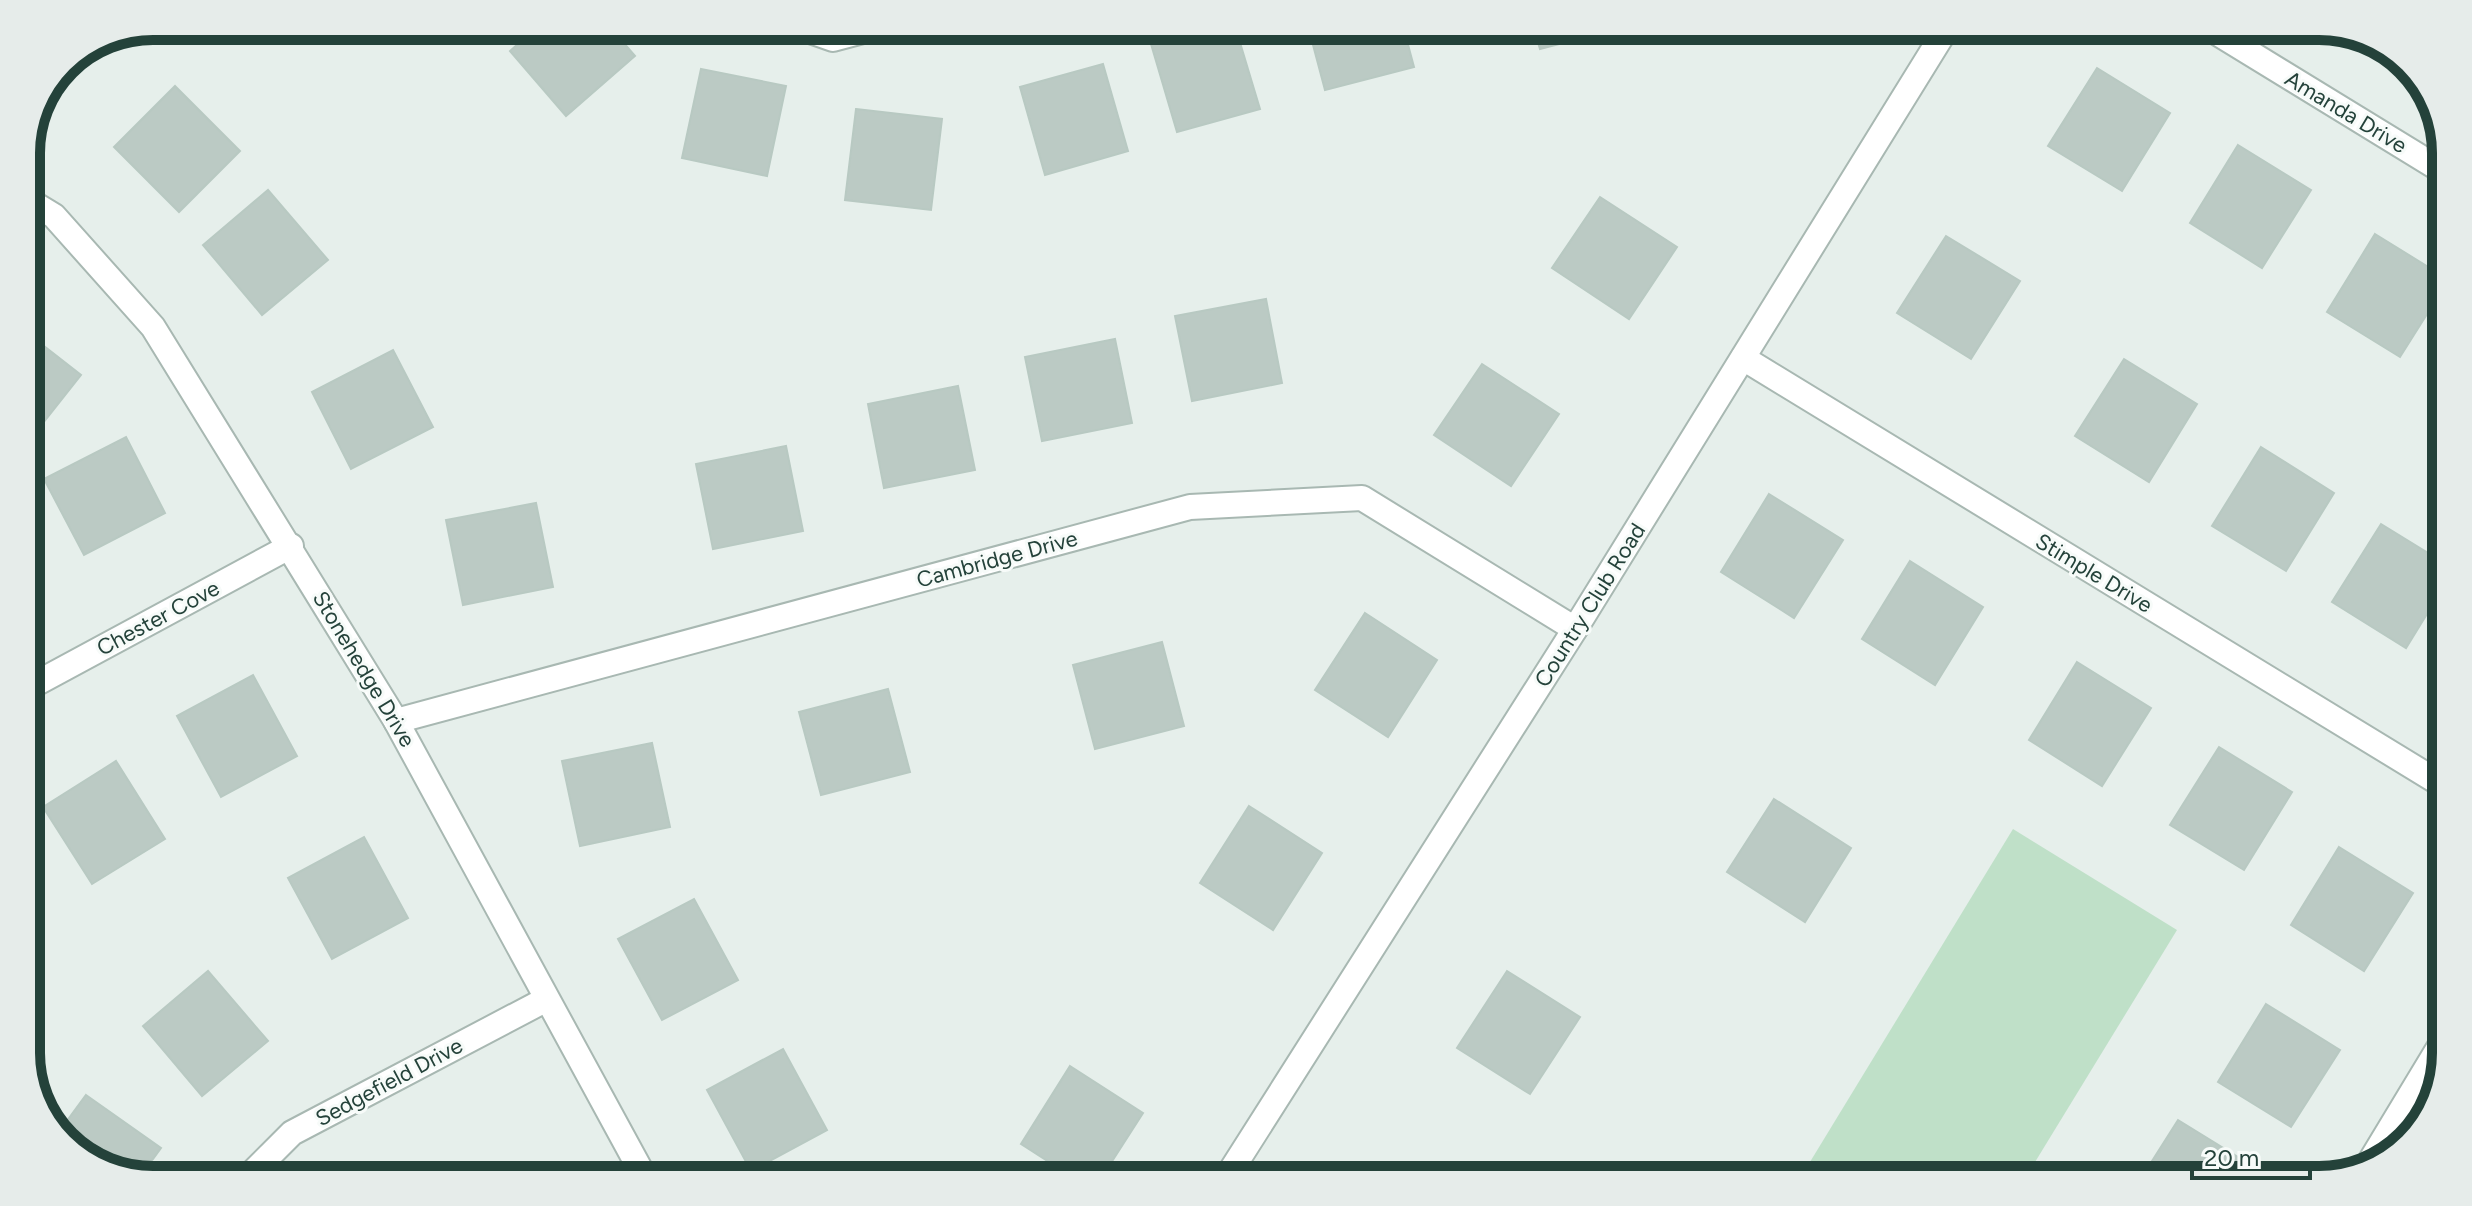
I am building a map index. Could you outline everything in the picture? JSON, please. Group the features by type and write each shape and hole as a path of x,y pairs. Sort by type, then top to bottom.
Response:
{"street":[{"name":"Country Club Road","path":"1234,1166 1575,629 1939,40"},
{"name":"Amanda Drive","path":"2229,40 2432,164"},
{"name":"Stonehedge Drive","path":"40,208 54,216 153,327 291,546 396,721 545,1000 638,1166"},
{"name":"Stimple Drive","path":"1743,358 2432,778"},
{"name":"Cambridge Drive","path":"396,721 1190,507 1362,498 1575,629"},
{"name":"Chester Cove","path":"40,681 291,546"},
{"name":"Sedgefield Drive","path":"259,1166 292,1133 545,1000"},
{"path":"2377,1149 2431,1060"}],"green space":[{"path":"2013,829 2177,930 2033,1166 1808,1166"}],"building":[{"path":"522,40 621,40 635,56 566,116 510,51"},
{"path":"1165,40 1239,40 1260,109 1177,132 1151,44"},
{"path":"1312,40 1407,40 1414,67 1325,90"},
{"path":"1537,40 1574,40 1540,49"},
{"path":"1103,64 1128,151 1045,175 1020,87"},
{"path":"2097,68 2170,113 2122,191 2048,146"},
{"path":"701,69 786,86 767,176 682,158"},
{"path":"175,86 240,151 179,212 114,147"},
{"path":"856,109 942,119 931,210 845,200"},
{"path":"2238,145 2311,190 2262,268 2190,223"},
{"path":"268,190 328,260 262,315 203,245"},
{"path":"1600,197 1677,247 1629,319 1552,268"},
{"path":"2375,234 2432,269 2432,306 2400,357 2327,312"},
{"path":"1946,236 2020,281 1971,359 1897,313"},
{"path":"1266,299 1282,383 1192,401 1175,316"},
{"path":"1115,339 1132,423 1042,441 1025,357"},
{"path":"40,343 81,375 40,427"},
{"path":"393,350 433,427 351,469 312,392"},
{"path":"2124,359 2197,404 2149,482 2075,436"},
{"path":"1482,364 1559,414 1511,486 1434,435"},
{"path":"958,386 975,470 884,488 868,404"},
{"path":"126,437 165,513 84,555 44,479"},
{"path":"786,446 803,531 713,549 696,464"},
{"path":"2261,447 2334,493 2286,571 2212,526"},
{"path":"1769,494 1843,540 1794,618 1721,572"},
{"path":"536,503 553,587 463,605 446,520"},
{"path":"2381,524 2432,555 2432,606 2406,648 2332,602"},
{"path":"1910,561 1983,607 1935,685 1862,639"},
{"path":"1365,613 1437,660 1388,737 1315,690"},
{"path":"1162,642 1184,726 1095,749 1073,665"},
{"path":"2077,662 2151,708 2102,786 2029,740"},
{"path":"253,675 297,756 221,797 177,716"},
{"path":"888,689 910,772 821,795 799,712"},
{"path":"652,743 670,827 580,846 562,761"},
{"path":"2219,747 2292,792 2244,870 2170,825"},
{"path":"116,761 165,839 92,884 43,807"},
{"path":"1774,799 1851,848 1805,922 1727,872"},
{"path":"1249,806 1322,853 1273,930 1200,883"},
{"path":"364,837 408,918 332,959 288,878"},
{"path":"2339,847 2413,893 2364,971 2291,925"},
{"path":"694,899 738,980 662,1020 618,939"},
{"path":"208,971 268,1041 202,1096 143,1026"},
{"path":"1507,971 1580,1017 1530,1094 1457,1048"},
{"path":"2266,1004 2340,1050 2291,1127 2218,1082"},
{"path":"783,1049 827,1130 760,1166 748,1166 707,1090"},
{"path":"1070,1066 1143,1113 1109,1166 1055,1166 1021,1144"},
{"path":"86,1095 161,1148 148,1166 123,1162 90,1147 65,1124"},
{"path":"2178,1120 2251,1165 2250,1166 2149,1166"}]}
